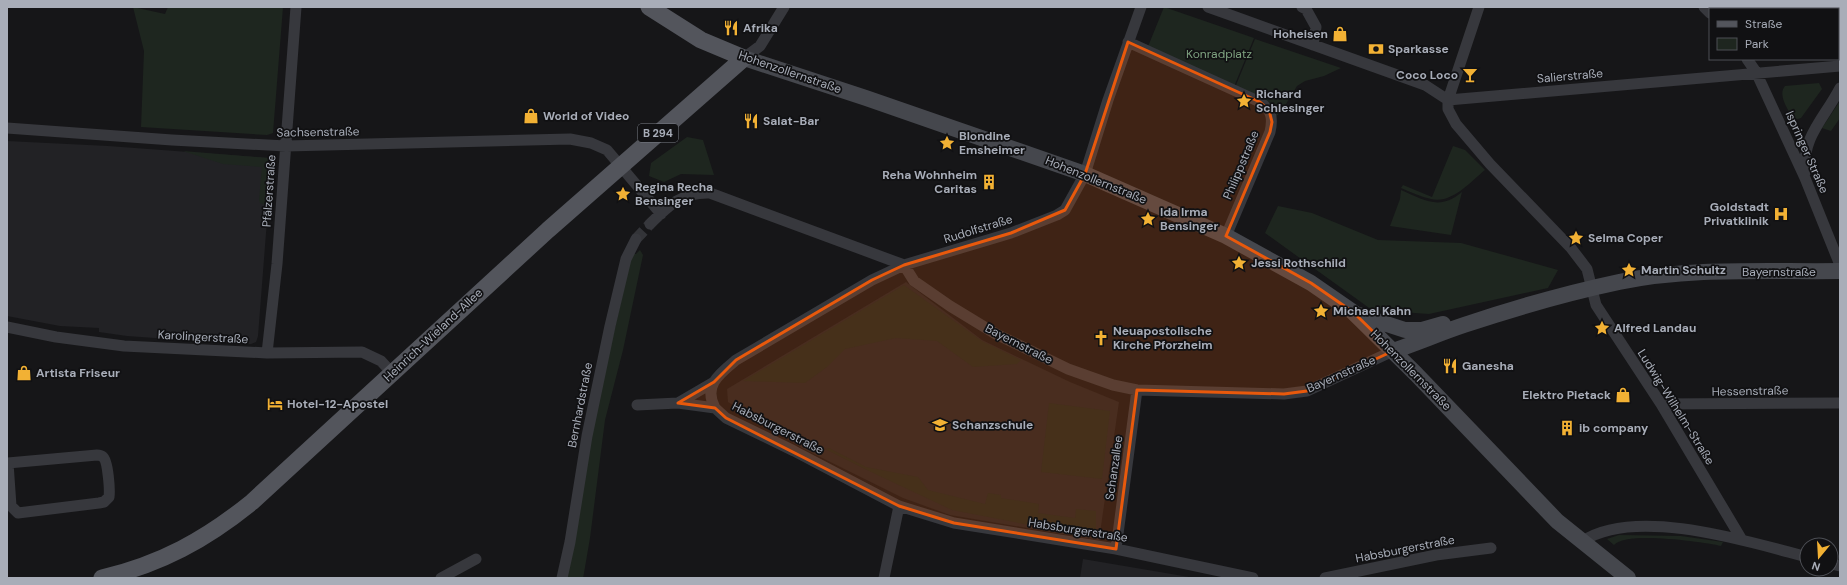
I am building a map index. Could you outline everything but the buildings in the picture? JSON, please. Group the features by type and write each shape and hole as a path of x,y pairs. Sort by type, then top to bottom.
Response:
{"main road":[{"name":"Hohenzollernstraße","path":"656,8 701,40 744,58 873,100 1085,174 1226,236 1310,283 1353,312 1393,350 1557,521 1628,578"},
{"name":"Heinrich-Wieland-Allee","path":"102,578 131,571 168,557 196,542 218,528 271,486 492,280 744,58"},
{"name":"Bayernstraße","path":"1393,350 1462,326 1592,288 1649,277 1700,273 1840,271"},
{"name":"Bayernstraße","path":"1353,312 1405,330 1422,330 1449,322 1462,326"}],"street":[{"name":"Pfälzerstraße","path":"267,353 277,264 296,7"},
{"path":"744,58 760,46 784,7"},
{"name":"Rudolfstraße","path":"678,403 714,382 721,372 736,360 872,280 904,265 1011,233 1057,215 1065,210 1085,174 1141,7"},
{"path":"1208,7 1425,85 1448,100 1479,7"},
{"path":"1302,7 1306,9 1316,26 1313,45"},
{"name":"Philippstraße","path":"1128,42 1264,105 1271,115 1272,122 1270,132 1226,236"},
{"name":"Ispringer Straße","path":"1748,60 1756,72 1805,178 1840,265"},
{"name":"Salierstraße","path":"1448,100 1756,72 1840,66"},
{"path":"1805,178 1805,154 1809,139 1814,128 1840,88"},
{"name":"Ludwig-Wilhelm-Straße","path":"1448,100 1448,109 1456,124 1490,164 1571,248 1587,269 1596,305 1661,404 1742,540"},
{"name":"Sachsenstraße","path":"7,128 172,140 286,146 560,139 581,140 600,146 607,150 621,165"},
{"path":"621,165 661,214"},
{"path":"650,224 681,197 696,193 710,193 904,265"},
{"name":"Bernhardstraße","path":"562,578 570,542 587,436 610,326 626,259 636,239"},
{"name":"Bayernstraße","path":"904,265 914,280 950,306 996,334 1068,369 1113,385 1137,390 1284,394 1307,391 1393,350"},
{"name":"Karolingerstraße","path":"7,327 56,337 124,346 267,353 362,352 381,361 392,374"},
{"path":"714,382 711,391 711,399 715,408"},
{"name":"Schanzallee","path":"1116,549 1137,390"},
{"name":"Habsburgerstraße","path":"637,405 678,403 715,408 726,418 800,454 899,506 954,523 1116,549 1254,578"},
{"name":"Hessenstraße","path":"1661,404 1840,403"},
{"path":"100,455 106,462 109,497 104,502 99,503 18,513 11,506 7,463 100,455"},
{"path":"884,578 899,506"},
{"path":"1583,541 1604,530 1653,527 1692,530 1742,540 1799,555"},
{"name":"Habsburgerstraße","path":"1325,578 1436,555 1491,548"},
{"path":"441,578 476,559"}],"highlighted area":[{"path":"1128,42 1260,102 1269,110 1272,122 1270,132 1226,236 1311,283 1353,312 1393,351 1307,391 1284,394 1137,390 1116,549 954,523 899,506 726,418 715,408 678,403 714,382 736,360 872,280 904,265 1011,233 1065,210 1085,174"}],"shaded area":[{"path":"7,141 108,146 269,158 271,160 271,169 258,336 256,342 251,344 225,343 127,336 99,332 99,328 60,326 7,316"},
{"name":"Schanzschule","path":"906,282 982,340 1070,382 1119,402 1099,540 950,515 903,498 802,448 728,402 727,389"},
{"path":"1083,559 1195,578 1080,578"}],"green space":[{"path":"133,7 165,14 168,7 283,7 273,133 267,135 141,127 144,51"},
{"name":"Konradplatz","path":"1164,7 1254,38 1233,89 1147,49"},
{"name":"Konradplatz","path":"1255,39 1341,68 1324,76 1305,81 1297,86 1283,109 1273,120 1271,111 1234,90"},
{"path":"1819,83 1822,89 1801,118 1794,120 1783,98 1782,94 1785,86"},
{"path":"1840,101 1840,118 1831,131 1822,128"},
{"path":"687,137 703,140 714,175 681,174 664,182 649,176 651,163"},
{"path":"1453,146 1465,150 1485,170 1460,191 1439,200 1420,196 1401,188 1403,185 1432,197"},
{"path":"183,151 269,158 271,164 268,206 260,203 259,200 262,167 223,164"},
{"path":"1401,190 1432,202 1446,201 1454,198 1462,192 1451,235 1390,226 1400,199"},
{"path":"1278,206 1312,213 1378,240 1461,243 1558,270 1548,288 1429,314 1372,310 1265,233"},
{"path":"640,250 643,255 623,350 605,420 590,538 583,578 566,578 596,409 632,254 636,254"},
{"path":"904,285 982,341 1021,360 1017,364 973,367 937,341 896,338 845,349 827,367 805,383 743,381"},
{"path":"1049,403 1110,411 1102,479 1041,472"},
{"path":"829,448 866,467 918,477 928,490 985,504 988,493 1001,495 1001,498 1039,504 1038,513 1075,518 1076,509 1096,511 1096,538 952,510 825,449"},
{"path":"1619,535 1681,536 1723,542 1721,546 1682,540 1648,538 1621,541 1614,545 1607,539"}],"tunnel":[{"path":"636,239 650,224"}],"place":[{"name":"Afrika","path":"731,28"},
{"name":"Hoheisen","path":"1340,34"},
{"name":"Sparkasse","path":"1376,49"},
{"name":"Coco Loco","path":"1470,75"},
{"name":"Richard Schlesinger","path":"1244,101"},
{"name":"World of Video","path":"531,116"},
{"name":"Salat-Bar","path":"751,121"},
{"name":"Blondine Emsheimer","path":"947,143"},
{"name":"Reha Wohnheim Caritas","path":"989,182"},
{"name":"Regina Recha Bensinger","path":"623,194"},
{"name":"Goldstadt Privatklinik","path":"1781,214"},
{"name":"Ida Irma Bensinger","path":"1148,219"},
{"name":"Selma Coper","path":"1576,238"},
{"name":"Jessi Rothschild","path":"1239,263"},
{"name":"Martin Schultz","path":"1629,270"},
{"name":"Michael Kahn","path":"1321,311"},
{"name":"Alfred Landau","path":"1602,328"},
{"name":"Neuapostolische Kirche Pforzheim","path":"1101,338"},
{"name":"Ganesha","path":"1450,366"},
{"name":"Artista Friseur","path":"24,373"},
{"name":"Elektro Pietack","path":"1623,395"},
{"name":"Hotel-12-Apostel","path":"275,404"},
{"name":"Schanzschule","path":"940,425"},
{"name":"ib company","path":"1567,428"}]}
